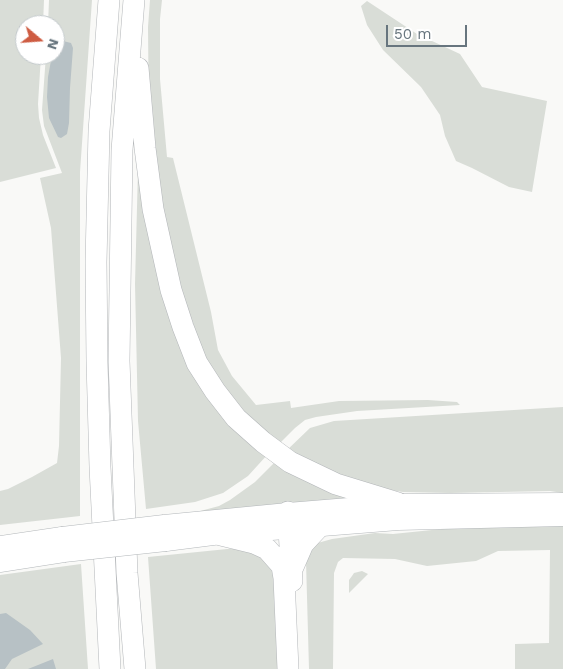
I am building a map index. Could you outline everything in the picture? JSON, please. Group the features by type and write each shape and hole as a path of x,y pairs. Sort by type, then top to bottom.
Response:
{"highway":[{"path":"109,0 99,131 96,362 110,669"},
{"path":"134,0 122,150 119,361 127,573 135,669"},
{"path":"132,26 140,76 145,148 153,208 171,290 183,327 198,363 215,391 236,418 263,442 290,462 336,484 398,503"},
{"path":"288,521 298,669"},
{"path":"291,570 303,544 318,528"},
{"path":"221,535 254,543 267,549 282,566 288,669"}],"main road":[{"path":"0,545 62,536 165,533 221,535 288,521 398,503 563,502"},
{"path":"0,563 64,553 165,533 288,521 318,528 398,521 563,516"}],"shaded area":[{"path":"0,0 44,0 43,15 15,15 15,65 40,65 39,118 43,135 56,168 0,182"},
{"path":"49,0 92,0 80,172 80,516 0,525 0,491 8,489 57,463 59,446 61,358 51,228 40,178 62,173 44,126 42,110 45,65 65,65 65,15 48,15"},
{"path":"150,0 162,0 160,19 160,79 167,157 173,158 211,312 218,350 232,376 256,405 290,401 291,408 339,401 428,400 457,402 460,405 357,411 316,417 305,420 277,446 253,426 207,370 177,288 149,130 148,27"},
{"path":"367,1 417,34 460,54 482,87 547,101 532,192 509,187 456,161 445,136 440,115 421,87 383,50 367,25 361,6"},
{"path":"65,42 71,43 73,48 69,123 67,134 61,138 58,137 49,118 48,77 50,65 65,65"},
{"path":"138,169 165,296 268,454 248,476 223,493 195,502 146,509 138,421 135,284"},
{"path":"563,407 563,493 550,491 403,492 339,479 285,452 310,428 334,421"},
{"path":"277,460 376,500 193,513 219,506 230,500 255,482"},
{"path":"490,524 563,524 563,669 515,669 515,644 549,643 550,550 498,551 476,561 427,566 395,559 343,558 338,562 334,573 333,669 309,669 306,561 314,544 332,539 375,533 393,534"},
{"path":"247,547 274,566 282,669 156,669 148,557"},
{"path":"81,564 88,669 0,669 0,575"},
{"path":"362,571 368,574 349,593 349,580 354,573"},
{"path":"6,613 30,630 43,644 12,659 5,669 0,669 0,614"},
{"path":"53,659 56,669 28,669"}]}
